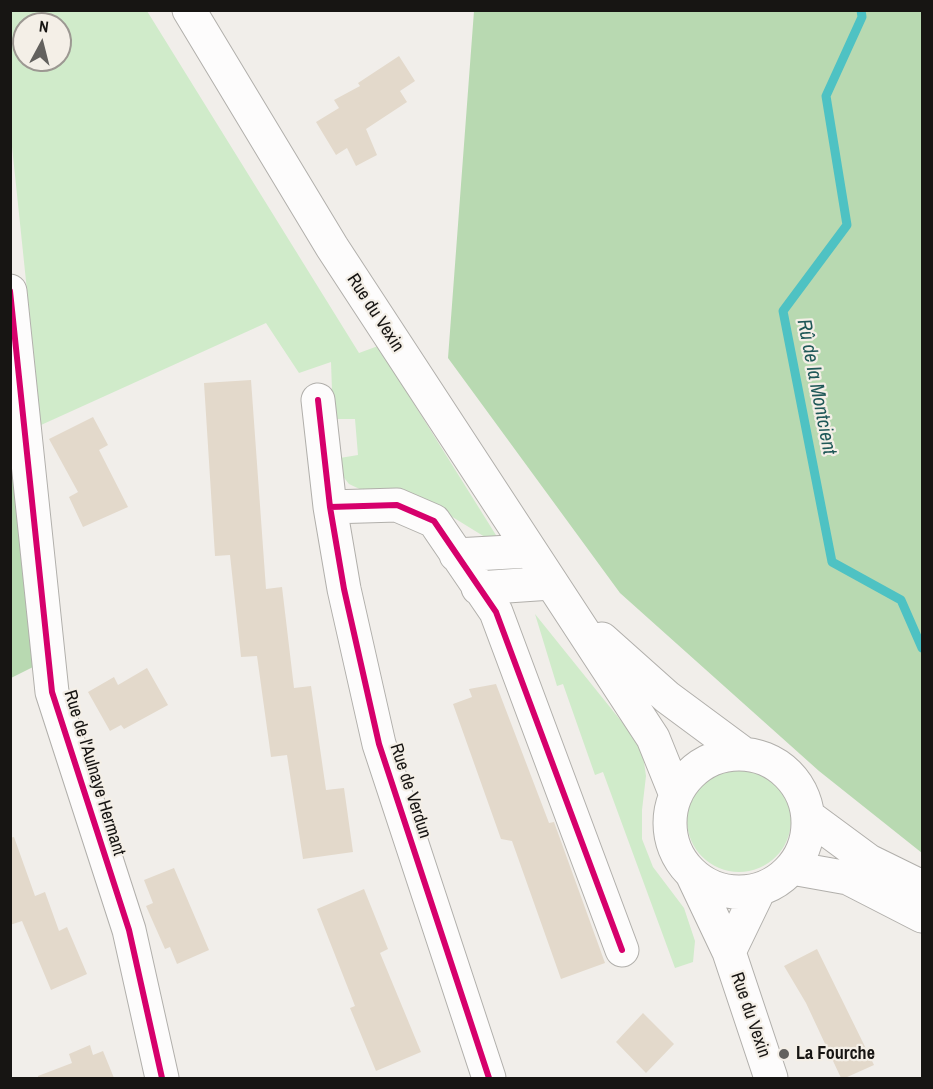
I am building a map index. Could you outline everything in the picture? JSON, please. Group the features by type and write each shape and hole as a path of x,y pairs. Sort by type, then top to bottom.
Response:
{"street":[{"name":"Rue du Vexin","path":"189,10 332,247 528,551 570,609"},
{"name":"Rue de l'Aulnaye Hermant","path":"10,291 52,692 129,930 162,1078"},
{"name":"Rue de Verdun","path":"318,400 330,507 344,589 379,744 489,1078"},
{"path":"330,507 397,504 434,521 496,612 622,950"},
{"path":"456,555 528,551"},
{"path":"478,588 551,583"},
{"path":"570,609 667,697 744,754"},
{"path":"570,609 653,738 676,795"},
{"path":"744,754 763,758 787,774 804,797 808,816 808,835 802,852 792,868 777,882 759,890 735,892 712,886 692,874 674,845 671,811 676,795 687,777 704,764 723,756 744,754"},
{"path":"808,816 869,861 922,887"},
{"path":"792,868 848,878 922,916"},
{"name":"Rue du Vexin","path":"692,874 729,952 771,1078"},
{"name":"Rue du Vexin","path":"729,952 759,890"}],"green space":[{"path":"10,11 147,11 359,353 378,346 499,540 493,542 446,513 366,492 349,484 337,469 334,459 358,455 355,419 333,419 331,362 299,373 266,323 41,425 11,137"},
{"path":"474,11 922,11 922,853 819,771 620,593 448,358"},
{"path":"10,348 35,666 11,678 10,678"},
{"path":"535,614 634,737 643,755 646,776 642,810 642,839 653,867 684,908 695,941 693,962 675,968 603,772 595,775 563,684 557,686"},
{"path":"739,768 759,772 776,783 787,800 791,820 787,840 776,857 759,868 739,872 719,868 702,857 691,840 687,820 691,800 702,783 719,772"}],"building":[{"path":"399,56 415,81 400,91 407,102 366,129 377,155 356,166 347,148 336,155 316,122 339,108 334,100 360,86 358,83"},
{"path":"251,380 266,589 282,587 294,688 311,686 326,790 344,788 353,852 303,859 287,755 271,757 257,656 241,657 230,555 215,556 204,383"},
{"path":"93,417 108,445 99,450 128,507 83,527 69,497 78,492 49,439"},
{"path":"147,668 168,705 124,729 121,725 110,731 88,692 114,677 118,685"},
{"path":"496,684 549,823 554,822 605,963 561,979 512,841 501,839 453,704 472,697 469,689"},
{"path":"14,837 35,896 45,892 59,931 67,927 87,974 51,990 22,921 10,925 10,838"},
{"path":"174,868 209,950 177,964 170,947 165,949 146,906 153,903 144,880"},
{"path":"364,889 388,949 380,953 421,1052 376,1071 350,1008 355,1006 317,909"},
{"path":"817,949 874,1065 845,1078 841,1078 806,1003 784,966"},
{"path":"643,1013 674,1044 646,1073 616,1042"},
{"path":"90,1045 93,1055 103,1051 114,1078 38,1078 38,1076 72,1063 69,1054"}],"waterway":[{"name":"Rû de la Montcient","path":"861,10 862,17 826,96 847,225 783,311 832,562 901,600 922,648"}],"cycle path":[{"path":"10,291 52,692 129,930 162,1078"},
{"path":"318,400 330,507 344,589 379,744 489,1078"},
{"path":"330,507 397,505 434,521 496,612 622,950"}],"place":[{"name":"La Fourche","path":"784,1054"}]}
